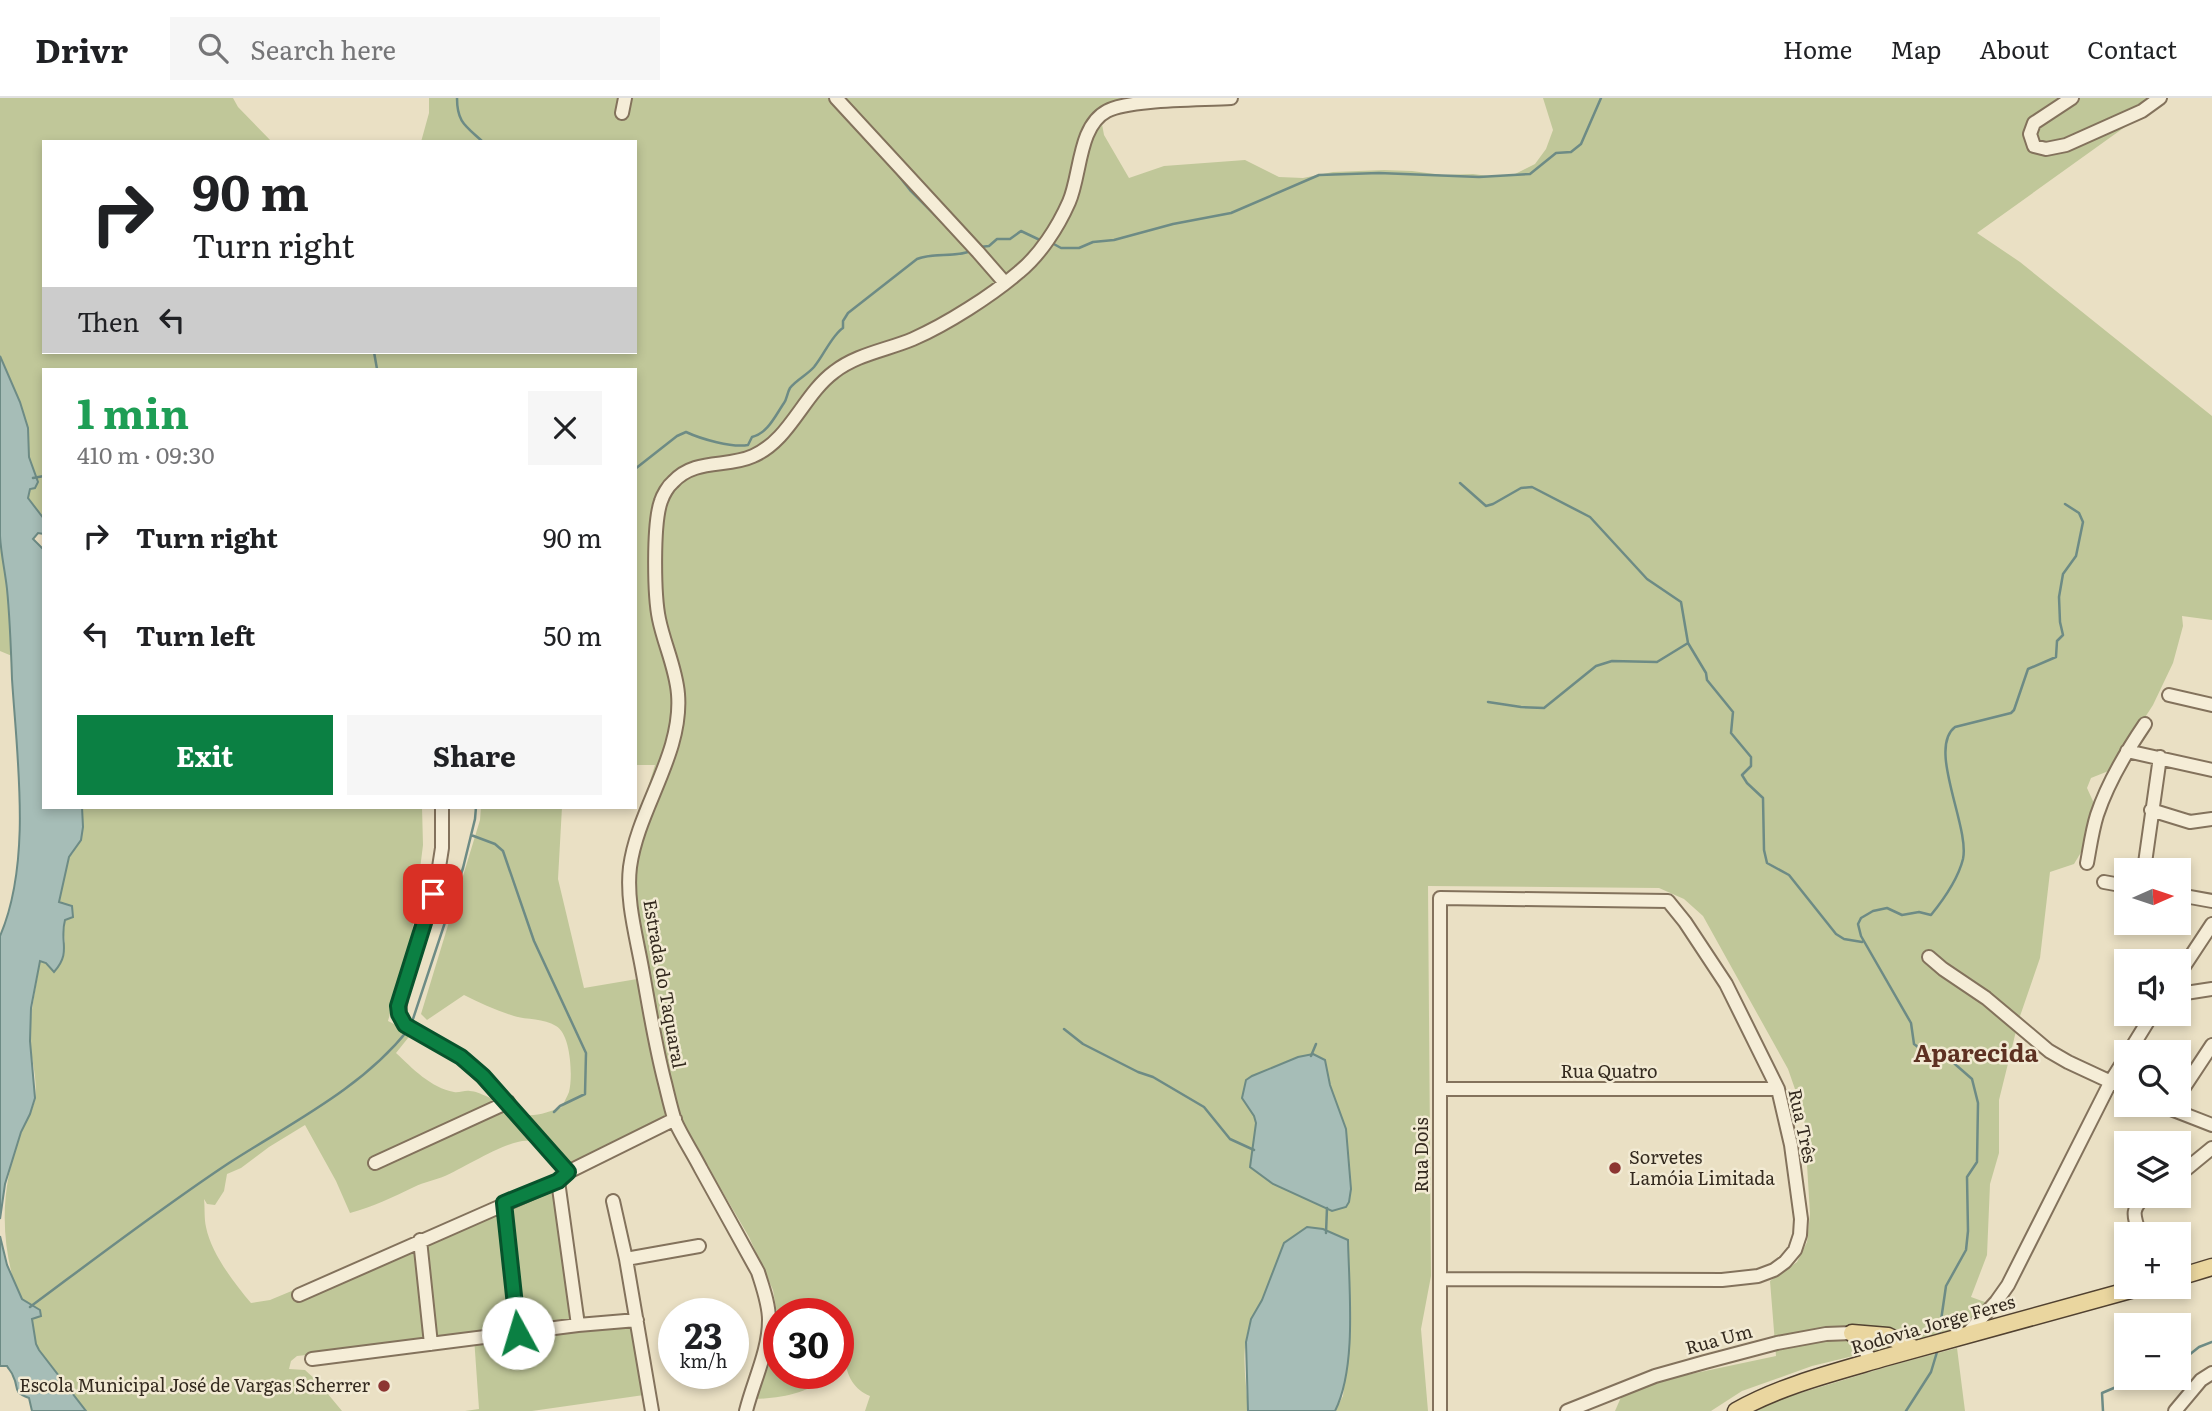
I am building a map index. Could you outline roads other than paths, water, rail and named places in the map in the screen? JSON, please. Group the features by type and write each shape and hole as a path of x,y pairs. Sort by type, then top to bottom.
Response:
{"main road":[{"path":"2191,1272 2210,1265"},
{"name":"Rodovia Jorge Feres","path":"1736,1411 1784,1389 1915,1349 2114,1294"},
{"path":"1852,1333 1888,1336 1915,1349"}],"street":[{"path":"622,113 625,98"},
{"path":"836,98 1005,283"},
{"name":"Estrada do Taquaral","path":"746,1411 766,1343 769,1320 766,1297 758,1272 675,1119 653,1029 630,897 630,870 635,844 651,795 672,746 678,721 675,672 664,642 658,613 657,518 661,501 671,483 686,471 709,463 746,458 768,447 834,371 855,359 914,339 949,320 1023,270 1055,229 1069,203 1087,135 1093,122 1103,112 1130,105 1231,98"},
{"path":"2072,98 2034,123 2030,134 2034,146 2046,149 2066,145 2142,111 2160,98"},
{"path":"2169,695 2212,705"},
{"path":"2087,863 2098,813 2127,751 2145,724"},
{"path":"2127,751 2212,769"},
{"path":"2145,858 2160,757"},
{"path":"442,809 442,848 437,880 401,996 399,1014 405,1025 461,1057 508,1102 563,1176 578,1325"},
{"path":"2151,810 2190,822 2212,819"},
{"path":"2105,882 2114,884"},
{"path":"2191,897 2212,901"},
{"name":"Rua Dois","path":"1440,898 1440,1411"},
{"name":"Rua Três","path":"1440,898 1668,901 1726,984 1778,1089 1791,1145 1801,1219 1795,1250 1774,1270 1758,1276 1722,1280 1440,1279"},
{"path":"2191,956 2212,924"},
{"path":"1929,957 1942,969 1986,998 2049,1051 2114,1083"},
{"path":"2191,992 2212,989"},
{"path":"2191,1077 2212,1045"},
{"path":"1965,1336 1996,1302 2018,1268 2114,1077"},
{"name":"Rua Quatro","path":"1440,1089 1778,1089"},
{"path":"375,1163 508,1102"},
{"path":"2191,1116 2212,1125"},
{"path":"299,1296 563,1176 675,1119"},
{"path":"2191,1165 2212,1148"},
{"path":"613,1201 653,1411"},
{"path":"504,1203 518,1333"},
{"path":"420,1240 431,1344"},
{"path":"626,1259 699,1246"},
{"path":"312,1359 637,1320"},
{"path":"1852,1333 1872,1362"},
{"name":"Rua Um","path":"1567,1411 1625,1387 1680,1369 1777,1343 1826,1334 1852,1333"},
{"path":"2175,1411 2201,1380 2212,1373"}],"water":[{"path":"0,356 28,428 29,457 38,482 35,488 30,489 28,498 42,516 42,534 38,533 33,539 42,548 42,809 82,809 83,827 81,840 69,857 59,902 72,906 73,917 65,920 64,953 54,972 46,963 40,961 31,1008 30,1041 35,1098 5,1184 0,1219 0,936 10,907 16,876 20,809 9,612 0,536"},
{"path":"1313,1054 1325,1060 1330,1085 1346,1129 1351,1189 1349,1202 1346,1207 1332,1211 1273,1184 1250,1167 1256,1123 1242,1098 1246,1080 1298,1057"},
{"path":"1307,1227 1323,1229 1348,1240 1350,1327 1342,1393 1335,1411 1248,1411 1246,1342 1251,1319 1262,1300 1284,1243"},
{"path":"0,1236 7,1265 22,1299 40,1310 41,1316 32,1319 36,1344 86,1411 32,1411 29,1398 18,1391 7,1366 0,1366"}],"waterway":[{"path":"457,98 461,119 481,140"},
{"path":"1052,243 1061,248 1079,248 1093,242 1114,240 1173,224 1231,213 1319,175 1379,173 1479,177 1530,174 1556,153 1571,152 1581,144 1601,98"},
{"path":"891,166 910,190 951,231"},
{"path":"980,247 989,246 997,239 1010,239 1021,231 1042,241"},
{"path":"637,467 686,432 717,442 748,445 752,437 771,423 795,382 818,362 835,335 843,328 843,321 848,313 917,259 971,251"},
{"path":"374,354 377,368"},
{"path":"33,478 42,476"},
{"path":"1460,483 1486,506 1521,488 1532,487 1590,517 1647,579 1681,602 1688,643 1706,673 1707,680 1733,712 1731,733 1751,757 1751,766 1742,775 1763,798 1764,850 1767,863 1789,875 1836,934 1844,939 1862,942"},
{"path":"1939,1334 1946,1286 1966,1250 1967,1177 1977,1162 1978,1103 1972,1079 1940,1051 1927,1054 1914,1044 1911,1023 1861,936 1858,924 1861,918 1873,911 1887,908 1902,915 1919,912 1931,915 1954,881 1963,859 1964,845 1947,770 1945,752 1948,737 1955,727 2011,713 2028,669 2056,657 2057,641 2063,635 2059,597 2063,574 2076,556 2083,522 2079,513 2065,504"},
{"path":"1488,702 1544,708 1596,666 1612,661 1657,662 1688,643"},
{"path":"411,1025 463,868 476,809"},
{"path":"471,835 495,844 503,851 534,941 586,1053 585,1094 560,1106 554,1112"},
{"path":"1064,1029 1083,1044 1153,1077 1204,1107 1230,1139 1254,1150"},
{"path":"30,1307 204,1180 324,1104 369,1070 408,1030"},
{"path":"1311,1056 1316,1044"},
{"path":"1326,1233 1327,1208"},
{"path":"2191,1353 2212,1342"},
{"path":"1906,1411 1931,1372 1937,1352"},
{"path":"2103,1411 2102,1393 2114,1388"}],"place":[{"name":"Sorvetes Lamóia Limitada","path":"1615,1168"},
{"name":"Escola Municipal José de Vargas Scherrer","path":"384,1386"}],"district":[{"name":"Aparecida","path":"1976,1054"}]}
